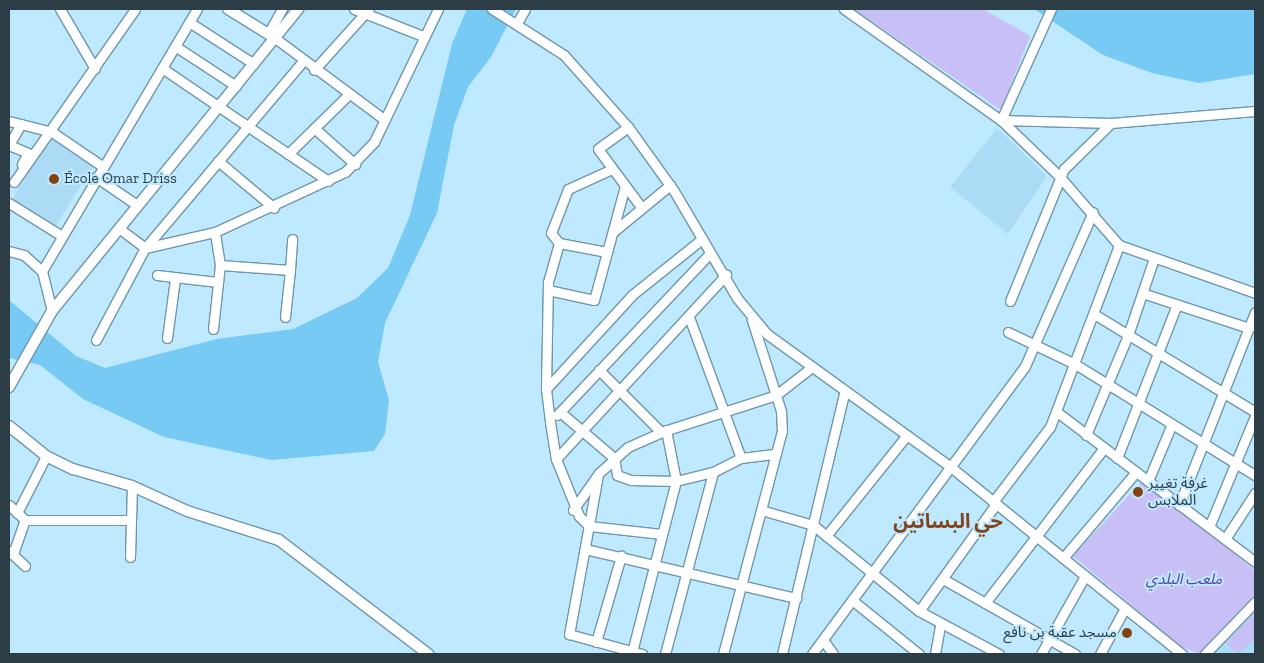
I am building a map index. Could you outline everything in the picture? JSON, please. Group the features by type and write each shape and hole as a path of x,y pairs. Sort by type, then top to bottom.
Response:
{"main road":[{"path":"228,9 271,36"},
{"path":"9,387 19,364 51,313 137,205 254,64 271,36 298,9"},
{"path":"9,426 46,456 73,469 132,486 187,511 279,540 428,654"}],"street":[{"path":"60,9 95,68"},
{"path":"42,271 96,176 197,9"},
{"path":"282,9 271,36 314,70 384,120"},
{"path":"354,9 367,11 423,36"},
{"path":"145,248 215,232 274,208 328,181 355,164 374,142 423,36 438,9"},
{"path":"492,9 515,21 564,55 628,127 670,185 752,317 776,395 782,431 723,654"},
{"path":"515,21 525,9"},
{"path":"844,9 1001,120 1060,176 1093,212 1119,245 1255,292"},
{"path":"1001,120 1051,9"},
{"path":"14,182 52,132 132,10"},
{"path":"314,70 367,11"},
{"path":"189,22 254,64"},
{"path":"176,46 236,86"},
{"path":"96,340 145,248 302,61"},
{"path":"162,68 328,181"},
{"path":"288,154 348,94"},
{"path":"1001,120 1111,123 1255,111"},
{"path":"9,121 52,132 102,166"},
{"path":"1010,301 1060,176 1111,123"},
{"path":"9,192 28,153 9,146 21,124"},
{"path":"628,127 598,149 641,207"},
{"path":"314,128 355,164"},
{"path":"218,161 274,208"},
{"path":"607,252 559,243 551,233 568,189 612,169"},
{"path":"96,176 137,205"},
{"path":"612,232 670,185"},
{"path":"548,290 594,300 625,186"},
{"path":"9,203 62,236"},
{"path":"812,654 996,411 1037,344 1093,212"},
{"path":"120,228 145,248"},
{"path":"213,329 220,265 215,232"},
{"path":"285,317 292,239"},
{"path":"546,389 632,294 702,239"},
{"path":"559,243 548,290 546,389 556,458 572,510 589,526 662,534"},
{"path":"920,611 995,503 1044,439 1057,412 1119,245"},
{"path":"9,251 24,255 42,271 51,313"},
{"path":"550,422 710,252"},
{"path":"1086,435 1109,385 1154,258"},
{"path":"220,265 290,270"},
{"path":"157,275 175,279 218,282"},
{"path":"556,458 726,275"},
{"path":"167,338 175,279"},
{"path":"1142,293 1176,307 1249,328"},
{"path":"1117,458 1160,354 1176,307"},
{"path":"1179,505 1255,312"},
{"path":"1094,314 1255,412"},
{"path":"689,317 722,412 741,458"},
{"path":"752,317 812,367 952,468 1125,608 1171,651 1182,654"},
{"path":"1008,332 1037,344 1075,364 1255,475"},
{"path":"572,510 599,473 614,458 663,431 776,395 812,367"},
{"path":"599,370 663,431 676,481 655,562 637,653 569,634 599,473"},
{"path":"782,654 845,390"},
{"path":"560,412 614,458 617,475 631,480 676,481 713,472 741,458 776,454"},
{"path":"1057,412 1255,562"},
{"path":"1209,527 1255,416"},
{"path":"1148,481 1172,424"},
{"path":"826,536 907,435"},
{"path":"985,603 1104,448"},
{"path":"17,513 46,456"},
{"path":"665,654 713,472"},
{"path":"1063,558 1136,472"},
{"path":"130,557 132,486"},
{"path":"1225,539 1255,493"},
{"path":"9,505 26,520 130,520"},
{"path":"761,510 813,525 940,625 999,654"},
{"path":"26,520 11,552 26,566"},
{"path":"585,549 655,562 796,598"},
{"path":"596,642 621,556"},
{"path":"1041,654 1085,576"},
{"path":"943,579 1075,654"},
{"path":"852,600 919,654"},
{"path":"1205,654 1255,602"},
{"path":"1100,654 1125,608"},
{"path":"935,654 940,625"},
{"path":"822,640 833,654"}],"shaded area":[{"path":"467,9 516,9 491,57 468,87 454,125 437,213 385,323 378,362 389,400 385,434 374,451 271,460 164,437 83,399 40,365 9,358 9,300 76,356 105,368 217,339 293,329 357,298 388,268 410,215 452,44"},
{"path":"1034,9 1255,9 1255,74 1199,83 1152,73 1103,55"},
{"path":"997,128 1047,176 1008,234 950,187"},
{"name":"École Omar Driss","path":"51,137 94,164 56,226 12,199"},
{"path":"1255,608 1255,654 1213,654 1223,643"}],"green space":[{"path":"854,9 983,9 1030,36 1001,110"},
{"name":"ملعب البلدي","path":"1144,479 1255,571 1255,594 1199,653 1181,647 1073,556"},
{"path":"1255,613 1255,639 1237,654 1226,643"}],"place":[{"name":"École Omar Driss","path":"54,179"},
{"name":"غرفة تغيير الملابس","path":"1138,492"},
{"name":"مسجد عقبة بن نافع","path":"1127,633"}],"district":[{"name":"حي البساتين","path":"948,521"}]}
